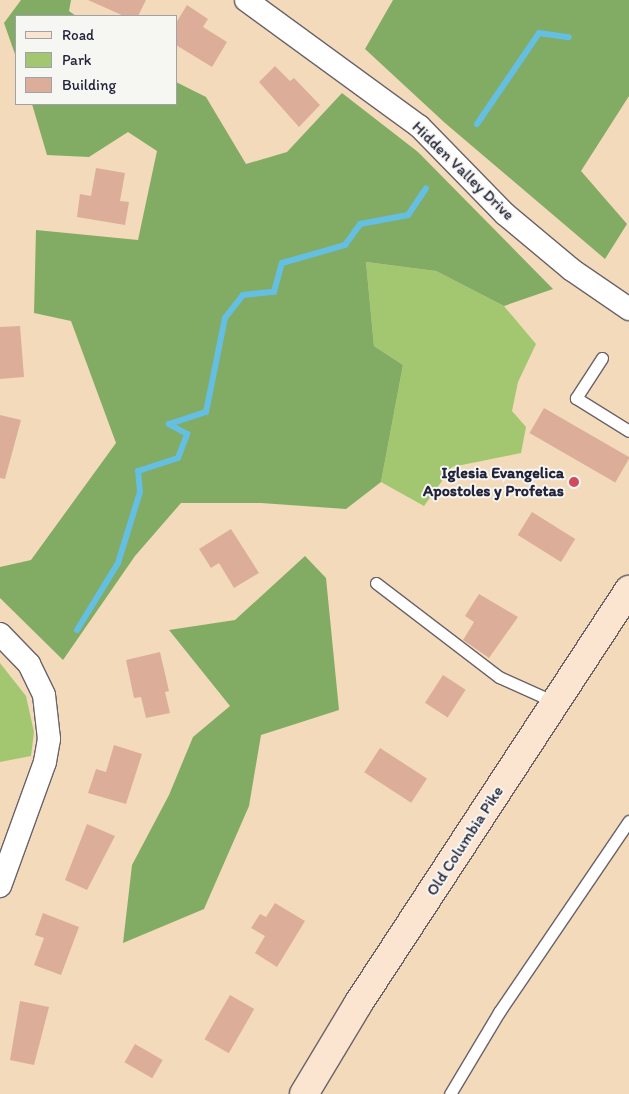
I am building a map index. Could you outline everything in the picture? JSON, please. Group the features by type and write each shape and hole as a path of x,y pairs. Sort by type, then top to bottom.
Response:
{"main road":[{"name":"Old Columbia Pike","path":"304,1094 358,1004 629,590"}],"street":[{"name":"Hidden Valley Drive","path":"252,2 419,126 505,214 572,270 629,309"},
{"path":"0,634 29,664 44,695 49,739 45,762 0,886"}],"lane":[{"path":"602,358 576,398 629,431"},
{"path":"376,583 499,677 555,702"},
{"path":"450,1094 499,1012 629,821"}],"green space":[{"path":"21,0 71,0 69,11 75,15 15,15 15,54 4,23"},
{"path":"393,0 629,0 629,96 581,171 627,224 605,259 445,123 365,49"},
{"path":"178,83 206,97 246,164 287,152 342,93 418,152 553,289 504,306 436,271 366,262 374,346 403,365 381,482 346,509 261,503 181,503 135,556 63,660 0,598 0,567 31,560 116,443 71,321 34,313 36,230 138,240 157,151 128,132 89,157 47,155 32,105 178,105"},
{"path":"366,262 436,271 504,306 536,344 518,382 512,411 526,427 521,453 452,467 424,506 381,482 403,365 374,346"},
{"path":"305,556 326,578 339,710 261,735 249,806 204,909 123,943 132,865 169,795 193,737 230,706 169,630 235,620"},
{"path":"0,663 26,696 34,732 31,756 0,762"}],"building":[{"path":"88,0 146,0 138,15 122,15"},
{"path":"187,5 208,19 203,27 227,42 212,67 178,46 178,20"},
{"path":"275,66 290,81 294,78 320,105 299,127 259,82"},
{"path":"96,168 125,173 120,201 129,202 125,225 77,217 80,194 91,196"},
{"path":"20,326 24,377 0,379 0,327"},
{"path":"544,408 629,457 615,483 530,433"},
{"path":"0,415 21,420 5,479 0,478"},
{"path":"532,512 575,539 561,562 518,535"},
{"path":"231,529 259,573 234,588 219,563 211,568 199,549"},
{"path":"479,594 518,617 489,658 463,640 474,622 465,616"},
{"path":"160,652 169,691 165,692 170,713 146,718 141,697 134,698 126,660"},
{"path":"443,675 466,690 448,717 425,703"},
{"path":"114,745 142,754 126,804 88,793 96,769 106,772"},
{"path":"380,748 427,778 411,803 364,772"},
{"path":"87,824 115,836 87,890 65,880"},
{"path":"275,903 305,921 277,967 255,953 265,936 251,928 260,914 266,917"},
{"path":"43,913 79,927 61,975 34,965 44,938 35,935"},
{"path":"230,995 254,1009 229,1053 205,1039"},
{"path":"20,1001 49,1007 34,1065 10,1060"},
{"path":"135,1044 163,1060 152,1078 125,1062"}],"waterway":[{"path":"477,124 539,33 569,37"},
{"path":"77,630 118,563 140,492 138,471 178,458 187,434 169,424 206,412 225,318 243,295 274,292 282,263 345,245 360,224 408,215 426,188"}],"place":[{"name":"Iglesia Evangelica Apostoles y Profetas","path":"574,482"}]}
